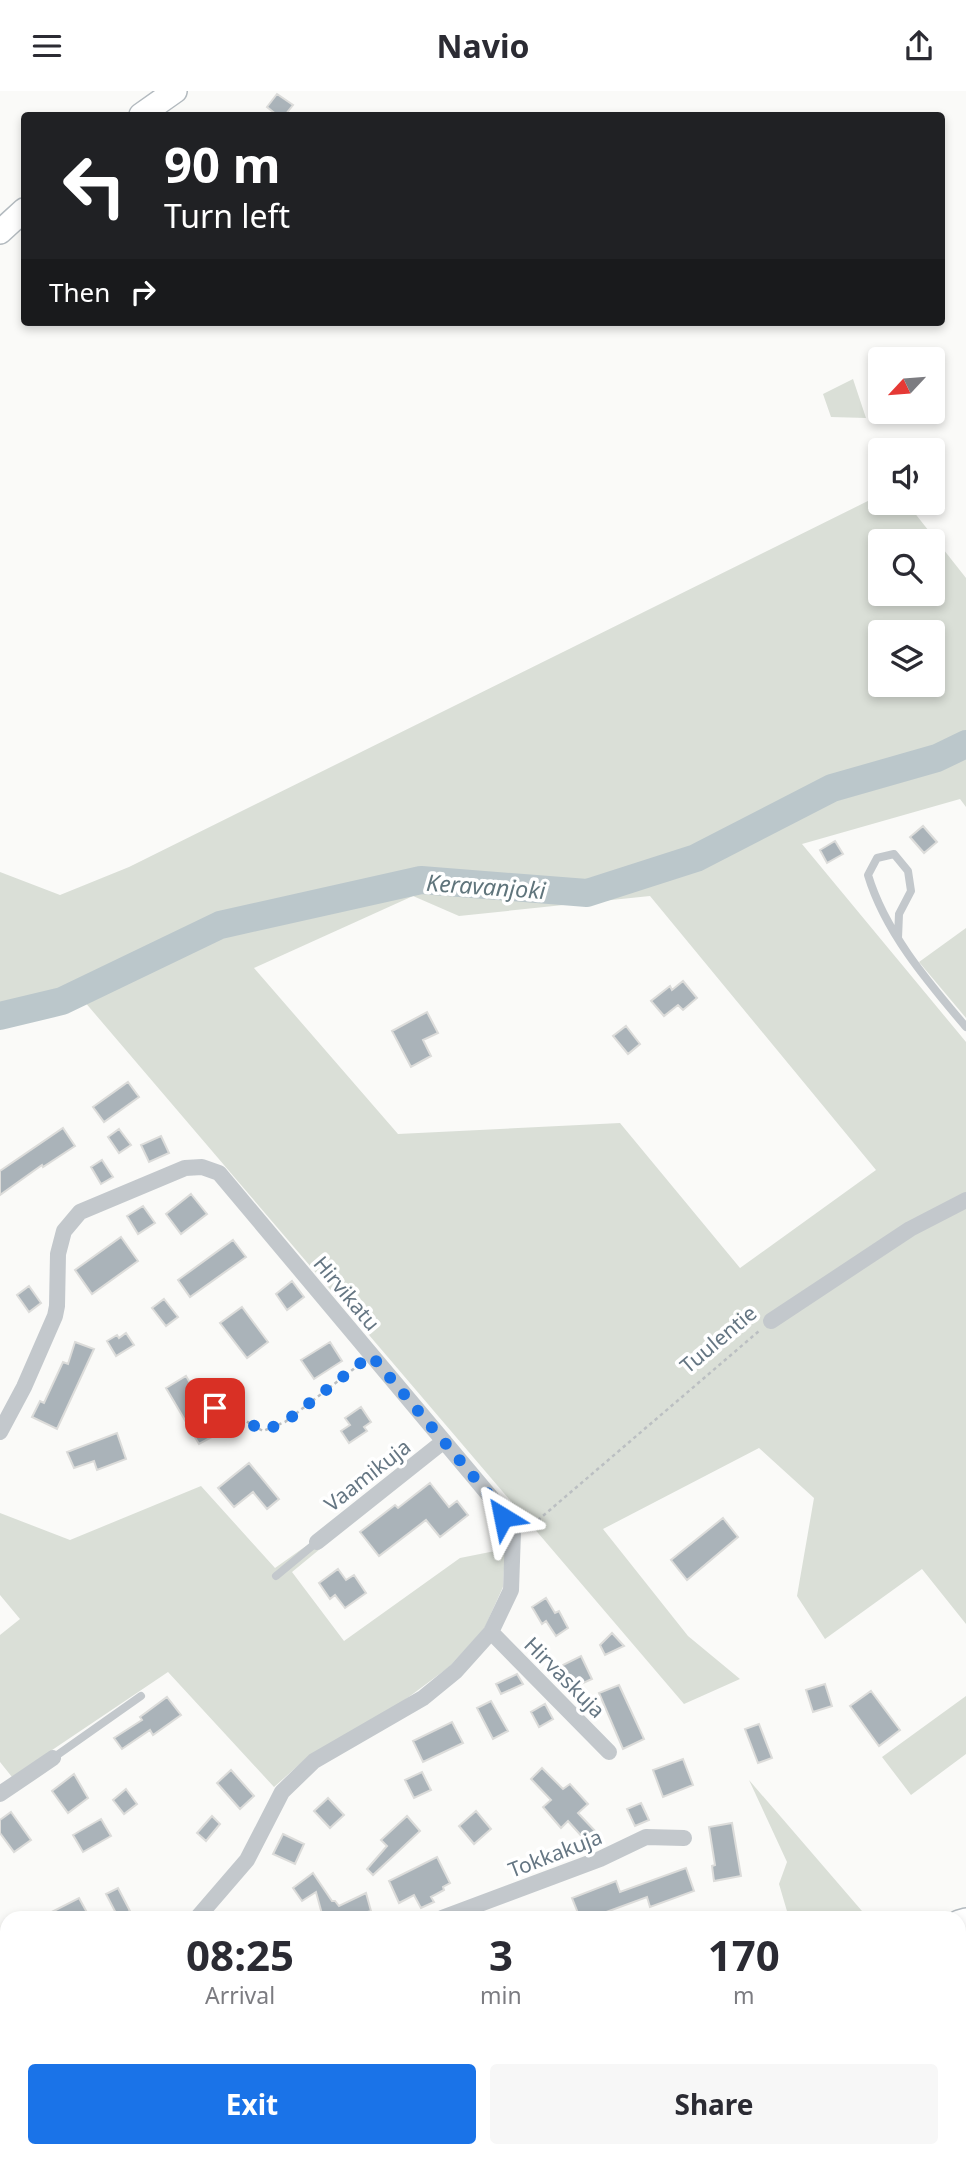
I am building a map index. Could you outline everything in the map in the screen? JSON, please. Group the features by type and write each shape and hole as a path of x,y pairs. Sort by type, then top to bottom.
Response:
{"street":[{"path":"145,112 175,91"},
{"path":"0,232 21,213"},
{"name":"Hirvikatu","path":"0,1432 24,1387 54,1316 57,1306 58,1254 64,1231 80,1212 186,1168 202,1167 219,1173 494,1501 513,1532"},
{"name":"Tuulentie","path":"771,1321 910,1229 966,1200"},
{"name":"Vaamikuja","path":"317,1542 444,1441"},
{"path":"206,1911 247,1860 282,1792 314,1761 423,1698 456,1671 491,1632 511,1590 513,1532"},
{"name":"Hirvaskuja","path":"491,1632 609,1752"},
{"path":"0,1794 53,1758"},
{"name":"Tokkakuja","path":"461,1911 600,1859 646,1837 684,1838"}],"lane":[{"path":"898,938 899,914 911,891 908,871 894,854 877,858 867,875 874,896 898,938 966,1027"},
{"path":"276,1576 317,1542"},
{"path":"53,1758 141,1696"}],"path":[{"name":"Tuulentie","path":"513,1532 537,1521 771,1321"},
{"path":"215,1408 232,1413 263,1431 285,1422 371,1355"}],"shaded area":[{"path":"853,379 866,418 831,417 823,394"},
{"path":"868,501 868,515 916,515 927,529 868,529 868,606 945,606 945,551 966,578 966,807 960,799 802,844 966,1042 966,1624 922,1569 825,1639 797,1596 814,1498 759,1448 603,1529 688,1636 740,1679 684,1704 72,987 0,1004 0,872 60,895 129,867","holes":["413,896 459,916 650,896 876,1170 740,1268 620,1123 398,1134 254,968"]},
{"path":"966,928 966,1018 919,962"},
{"path":"201,1486 275,1568 313,1541 320,1549 292,1572 344,1641 460,1558 505,1549 503,1587 484,1629 449,1667 398,1705 310,1755 274,1787 168,1672 12,1777 0,1762 0,1635 20,1619 0,1595 0,1513 70,1540"},
{"path":"966,1696 966,1754 911,1795 882,1757"},
{"path":"749,1780 862,1911 787,1911 779,1884 787,1862"}],"building":[{"path":"277,94 293,105 287,112 273,112 267,107"},
{"path":"923,826 937,842 924,853 910,837"},
{"path":"835,841 843,854 827,863 820,850"},
{"path":"683,981 697,998 683,1010 678,1005 664,1016 651,1001 670,986 672,990"},
{"path":"427,1012 438,1033 423,1040 431,1056 411,1067 392,1031"},
{"path":"626,1026 640,1044 628,1054 613,1036"},
{"path":"128,1082 139,1097 104,1122 93,1107"},
{"path":"63,1128 75,1146 43,1167 42,1165 0,1195 0,1171"},
{"path":"119,1129 131,1145 119,1153 108,1137"},
{"path":"161,1136 169,1153 149,1162 141,1145"},
{"path":"102,1160 113,1177 101,1184 91,1167"},
{"path":"191,1194 207,1214 181,1234 166,1214"},
{"path":"143,1206 155,1223 138,1234 127,1216"},
{"path":"121,1237 138,1261 92,1294 75,1270"},
{"path":"233,1240 246,1257 190,1297 178,1280"},
{"path":"292,1281 304,1297 287,1310 276,1294"},
{"path":"29,1286 41,1303 29,1312 17,1295"},
{"path":"164,1299 178,1317 166,1326 152,1308"},
{"path":"242,1307 268,1342 247,1358 220,1323"},
{"path":"126,1333 134,1345 116,1356 107,1341"},
{"path":"75,1342 94,1349 57,1429 32,1417 40,1401 44,1403 63,1362 68,1364"},
{"path":"330,1342 342,1361 314,1379 301,1360"},
{"path":"186,1376 219,1433 199,1444 166,1388"},
{"path":"361,1407 371,1422 364,1427 367,1431 349,1443 341,1431 350,1425 345,1418"},
{"path":"117,1433 126,1459 97,1470 94,1461 74,1468 67,1452"},
{"path":"249,1463 279,1499 267,1509 253,1492 234,1507 218,1488"},
{"path":"430,1483 449,1507 457,1501 468,1515 440,1537 426,1520 379,1556 360,1532 395,1505 398,1508"},
{"path":"723,1518 738,1537 687,1580 671,1560"},
{"path":"338,1569 346,1580 354,1575 366,1593 345,1608 335,1595 330,1599 319,1583"},
{"path":"546,1598 555,1613 559,1611 568,1628 556,1636 546,1621 542,1624 532,1607"},
{"path":"612,1633 624,1646 605,1655 600,1645"},
{"path":"581,1656 592,1679 570,1689 559,1667"},
{"path":"517,1674 523,1684 501,1694 496,1684"},
{"path":"825,1684 832,1706 813,1712 806,1690"},
{"path":"619,1685 644,1739 623,1749 599,1693"},
{"path":"871,1691 900,1730 879,1746 850,1706"},
{"path":"167,1697 181,1715 153,1735 150,1730 122,1749 114,1738 142,1720 140,1717"},
{"path":"491,1701 508,1731 493,1739 477,1708"},
{"path":"545,1704 553,1719 539,1727 531,1712"},
{"path":"452,1722 463,1743 423,1762 413,1741"},
{"path":"759,1724 772,1758 758,1763 745,1729"},
{"path":"683,1759 693,1785 663,1797 653,1770"},
{"path":"542,1768 563,1789 570,1784 588,1804 578,1813 596,1832 586,1841 568,1821 561,1828 543,1807 551,1800 531,1779"},
{"path":"231,1770 254,1796 240,1809 217,1783"},
{"path":"422,1772 431,1790 414,1798 405,1780"},
{"path":"74,1774 88,1798 68,1813 52,1791"},
{"path":"126,1789 137,1804 124,1814 113,1800"},
{"path":"328,1798 344,1815 330,1828 314,1811"},
{"path":"641,1803 649,1820 635,1826 627,1809"},
{"path":"476,1811 491,1829 474,1844 459,1826"},
{"path":"11,1812 31,1840 14,1852 0,1833 0,1820"},
{"path":"212,1816 220,1824 206,1841 197,1833"},
{"path":"407,1816 420,1831 373,1875 367,1869 387,1846 381,1840"},
{"path":"101,1819 111,1836 83,1852 73,1835"},
{"path":"732,1823 741,1876 714,1881 712,1866 715,1865 709,1827"},
{"path":"283,1834 304,1844 295,1864 273,1854"},
{"path":"437,1857 450,1883 431,1897 434,1902 421,1908 414,1895 399,1903 389,1881"},
{"path":"686,1868 694,1891 650,1907 647,1897 609,1911 577,1911 572,1898 616,1881 620,1892"},
{"path":"313,1873 332,1901 339,1906 366,1893 371,1911 321,1911 316,1892 302,1901 293,1888"},
{"path":"118,1888 130,1911 115,1911 106,1894"},
{"path":"79,1898 86,1911 54,1911"}],"waterway":[{"name":"Keravanjoki","path":"0,1016 62,1001 220,925 421,880 587,893 696,858 832,788 937,758 966,744"}],"route":[{"path":"215,1408 232,1413 263,1431 285,1422 371,1355 494,1501 503,1517"}]}
